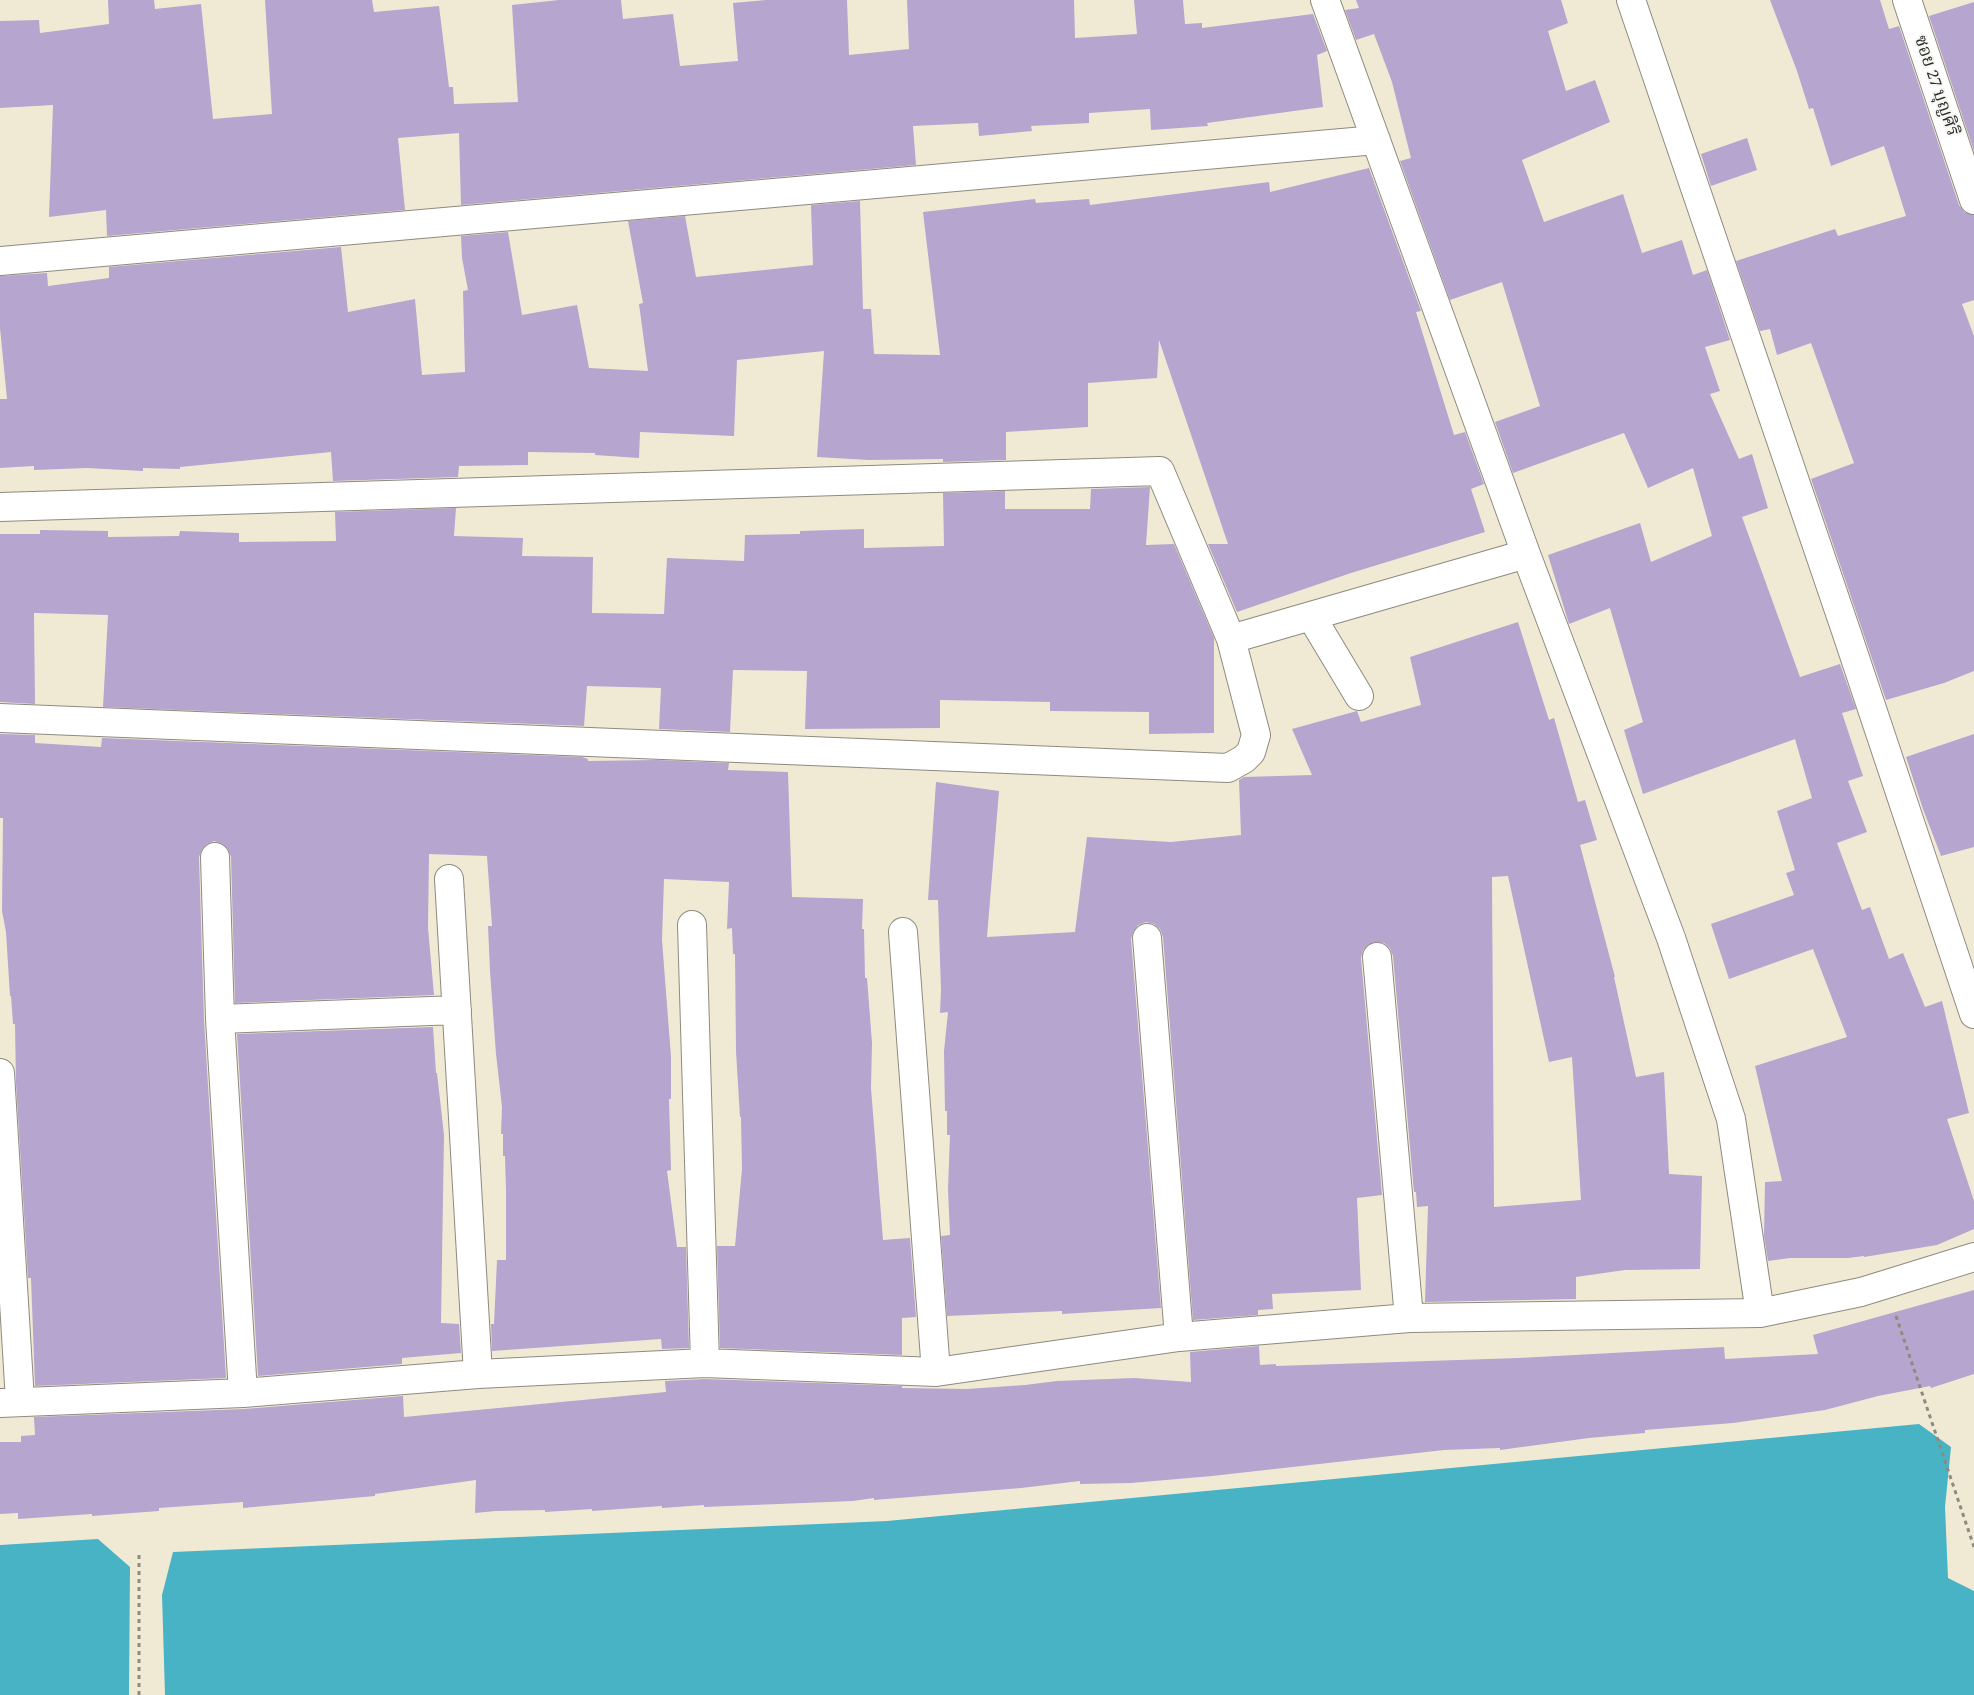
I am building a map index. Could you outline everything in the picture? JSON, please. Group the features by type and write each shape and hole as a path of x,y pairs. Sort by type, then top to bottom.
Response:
{"street":[{"path":"1326,0 1526,554 1671,938 1731,1118 1760,1313"},
{"path":"1630,0 1846,631 1974,1014"},
{"name":"ซอย 27 บุญศิริ","path":"1907,0 1974,200"},
{"path":"0,261 1376,140"},
{"path":"0,508 1160,471 1231,639 1256,735 1251,752 1244,759 1228,768 0,718"},
{"path":"1231,639 1526,554"},
{"path":"1311,616 1359,696"},
{"path":"215,857 220,1019 243,1393"},
{"path":"448,879 478,1374"},
{"path":"692,925 704,1362"},
{"path":"903,932 918,1156 936,1372"},
{"path":"1147,938 1179,1337"},
{"path":"1376,957 1408,1318"},
{"path":"220,1019 457,1010"},
{"path":"0,1073 10,1402 243,1393 478,1374 704,1362 936,1372 1179,1337 1408,1318 1760,1313 1861,1292 1974,1257"}],"path":[{"path":"1885,1285 1974,1546"},
{"path":"139,1552 139,1695"}],"water":[{"path":"1919,1424 1951,1447 1945,1507 1948,1578 1974,1591 1974,1695 165,1695 162,1595 173,1552 887,1521"},
{"path":"98,1539 130,1567 129,1695 0,1695 0,1545"}],"building":[{"path":"108,0 154,0 155,9 201,4 213,119 272,114 265,0 372,0 374,12 439,6 449,87 453,87 454,104 518,102 512,5 559,0 621,0 623,19 673,14 680,66 738,61 733,3 766,0 847,0 849,55 909,49 907,0 1074,0 1075,38 1137,34 1134,0 1183,0 1185,24 1202,23 1202,28 1313,14 1327,51 1317,55 1323,107 1207,123 1208,126 1151,130 1150,109 1089,113 1089,123 1031,126 1032,131 979,136 978,123 913,126 916,165 461,205 459,133 398,138 405,210 107,236 106,210 49,217 53,105 0,108 0,21 39,20 40,33 109,24"},
{"path":"1356,0 1561,0 1568,23 1548,31 1566,91 1595,80 1610,122 1522,160 1544,222 1623,194 1642,253 1682,240 1693,275 1707,270 1730,340 1705,347 1720,391 1710,394 1739,459 1752,454 1768,508 1742,517 1800,677 1840,664 1856,709 1842,713 1863,776 1848,781 1867,832 1837,843 1862,910 1870,907 1889,959 1903,953 1925,1007 1942,1001 1969,1113 1947,1119 1974,1201 1974,1229 1937,1245 1864,1257 1790,1258 1768,1261 1764,1236 1765,1182 1782,1181 1755,1066 1847,1037 1813,949 1729,979 1711,924 1794,895 1786,873 1795,870 1777,811 1812,798 1795,739 1643,794 1624,730 1643,722 1610,608 1569,624 1548,555 1640,523 1651,562 1712,536 1693,468 1648,488 1624,433 1513,473 1495,422 1540,406 1502,282 1450,300 1400,161 1411,158 1392,82 1374,34 1356,40 1345,10 1359,8"},
{"path":"1770,0 1880,0 1889,29 1899,26 1959,205 1964,212 1974,215 1974,300 1962,304 1974,336 1974,671 1944,683 1886,700 1811,479 1854,463 1811,343 1777,355 1770,329 1760,331 1736,261 1835,229 1838,236 1906,216 1884,146 1831,166 1813,108 1809,109 1797,71"},
{"path":"1974,2 1974,151 1929,16"},
{"path":"1747,138 1757,170 1711,186 1701,154"},
{"path":"1369,168 1421,311 1416,312 1454,435 1465,432 1484,484 1471,489 1485,532 1351,573 1237,612 1208,544 1228,544 1159,340 1157,378 1088,383 1088,427 1006,432 1006,460 943,462 943,459 869,460 817,457 824,351 737,360 734,436 640,432 639,458 595,455 595,453 528,452 528,465 459,466 458,477 333,481 331,452 180,467 180,469 143,468 143,471 87,468 34,470 34,466 0,468 0,399 7,399 0,328 0,276 47,273 48,286 109,278 109,267 341,247 348,312 415,299 422,375 465,372 463,291 468,290 462,258 461,236 508,232 522,315 577,305 589,368 648,371 639,304 643,303 628,221 685,216 696,277 813,265 811,205 860,201 863,309 871,309 874,354 940,355 923,212 1035,199 1036,203 1089,199 1090,205 1269,182 1270,192"},
{"path":"1150,487 1146,545 1174,544 1214,638 1214,733 1149,734 1149,712 1050,711 1050,702 940,700 940,728 805,729 807,671 733,670 730,732 659,729 661,688 587,686 584,726 103,707 108,615 34,613 35,704 0,702 0,534 40,534 40,530 108,531 108,537 179,536 180,531 239,533 239,542 336,541 335,512 456,508 454,536 523,538 522,556 593,557 592,613 664,614 667,558 744,561 745,535 800,534 800,531 864,529 864,548 944,546 943,493 1005,491 1005,509 1090,509 1091,489"},
{"path":"1518,622 1549,720 1554,718 1578,802 1585,800 1597,840 1580,845 1615,977 1636,1077 1664,1072 1669,1174 1702,1176 1700,1269 1625,1270 1576,1277 1576,1299 1425,1302 1428,1206 1417,1207 1416,1192 1414,1192 1393,956 1390,948 1384,943 1375,942 1363,950 1361,958 1382,1195 1357,1198 1361,1290 1272,1294 1273,1309 1258,1310 1258,1315 1193,1320 1163,937 1160,929 1154,924 1146,922 1138,925 1131,939 1161,1308 1062,1314 1062,1311 947,1316 941,1236 950,1235 948,1189 950,1135 947,1135 947,1111 945,1111 944,1051 948,1012 940,1013 938,900 928,900 936,782 999,791 987,937 1075,932 1087,837 1171,842 1241,835 1239,780 1244,777 1312,775 1292,729 1357,711 1361,722 1421,705 1410,657","holes":["1508,876 1549,1062 1572,1057 1581,1200 1494,1207 1492,877"]},
{"path":"0,734 35,735 35,743 101,747 102,738 582,757 588,759 588,761 657,760 729,763 728,770 788,772 792,897 863,899 862,929 864,929 865,978 867,978 872,1043 871,1088 883,1240 910,1238 916,1317 902,1318 902,1355 720,1348 717,1246 735,1246 742,1169 741,1117 736,1051 735,954 733,954 732,928 727,929 729,882 664,879 662,940 671,1057 671,1099 669,1099 671,1170 667,1171 677,1247 686,1247 689,1348 662,1349 661,1339 492,1351 491,1324 494,1324 497,1260 506,1260 506,1191 505,1156 503,1156 503,1134 501,1134 502,1107 490,971 488,926 492,926 487,856 429,854 428,928 434,995 235,1003 231,857 228,849 223,844 214,841 202,849 199,857 204,1020 226,1378 35,1386 31,1278 28,1278 16,1083 15,1024 13,1024 6,932 2,911 3,818 0,818"},
{"path":"1974,734 1974,847 1941,856 1906,757"},
{"path":"433,1027 436,1073 444,1135 441,1323 459,1324 461,1353 402,1358 402,1364 258,1376 237,1034"},
{"path":"1974,1290 1974,1374 1931,1388 1930,1386 1878,1396 1825,1410 1733,1423 1645,1430 1645,1433 1589,1438 1500,1450 1500,1448 1444,1450 1212,1476 1131,1483 1080,1484 1080,1481 1021,1488 853,1501 704,1507 704,1505 662,1508 662,1506 592,1511 592,1509 475,1513 476,1480 375,1494 375,1496 243,1508 243,1502 159,1508 159,1511 92,1516 92,1514 18,1519 18,1513 0,1514 0,1442 21,1442 21,1436 35,1435 34,1417 244,1409 403,1396 404,1417 666,1392 665,1381 705,1379 967,1389 1057,1381 1134,1378 1191,1382 1190,1352 1259,1346 1260,1365 1276,1364 1276,1366 1519,1358 1724,1347 1725,1359 1818,1354 1813,1335"}]}
